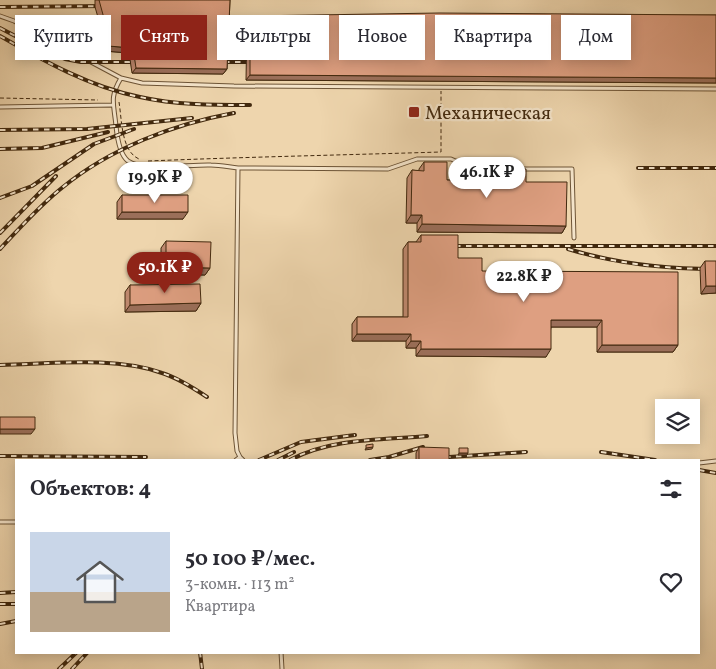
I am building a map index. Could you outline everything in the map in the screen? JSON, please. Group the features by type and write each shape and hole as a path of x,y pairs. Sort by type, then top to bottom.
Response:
{"lane":[{"path":"0,16 14,21 121,78 142,83 224,86 716,89"},
{"path":"121,78 114,90 112,105 121,151 125,159 133,164 145,166 213,164 238,168 388,169 416,160 451,159 476,170 495,169"},
{"path":"0,107 112,105"},
{"path":"238,168 235,433 236,451 241,458"},
{"path":"514,169 572,169 574,238"},
{"path":"700,463 716,461"},
{"path":"0,522 15,522"},
{"path":"281,654 282,669"}],"path":[{"path":"0,98 112,100 119,102 125,138 130,153 142,160 257,156 336,156 441,152 441,88"}],"building":[{"path":"99,0 230,0 229,15 217,15 217,60 227,60 227,69 136,68 135,60 207,60 207,15 121,15 121,47 111,46 111,15 103,15"},
{"path":"439,13 716,15 716,78 250,75 250,60 329,60 329,15 313,15"},
{"path":"424,162 447,162 447,180 491,181 492,168 526,169 526,182 567,182 566,226 422,224 422,215 411,215 412,170 424,171"},
{"path":"122,195 188,195 188,212 122,212"},
{"path":"421,235 458,235 458,258 482,258 482,271 678,272 678,345 602,345 602,320 551,320 551,349 421,349 421,341 411,341 411,334 357,334 357,317 408,317 408,242 421,242"},
{"path":"166,241 211,242 210,268 166,267"},
{"path":"705,261 716,261 716,286 706,286"},
{"path":"200,284 201,303 130,305 130,285"},
{"path":"0,417 35,417 35,429 0,429"},
{"path":"373,444 373,447 366,448 366,445"},
{"path":"419,447 449,448 449,459 419,459"},
{"path":"459,448 468,448 468,453 459,453"}],"railway":[{"path":"0,7 107,6"},
{"path":"0,28 15,36"},
{"path":"0,36 68,72 121,93 153,100 181,103 250,105"},
{"path":"70,60 81,62 143,62"},
{"path":"213,62 261,62"},
{"path":"0,249 55,194 82,173 122,149 166,131 234,113"},
{"path":"0,130 87,129 192,118"},
{"path":"0,198 32,186 94,144 134,129"},
{"path":"0,149 42,148 108,132"},
{"path":"638,168 716,168"},
{"path":"0,233 56,176"},
{"path":"444,246 716,246"},
{"path":"568,249 641,265 716,269"},
{"path":"0,365 82,362 124,364 168,375 207,397"},
{"path":"261,459 301,442 355,435"},
{"path":"292,459 306,453 339,444 427,436"},
{"path":"376,459 423,447"},
{"path":"280,459 294,452"},
{"path":"434,458 526,452"},
{"path":"601,452 648,459"},
{"path":"0,456 146,457"},
{"path":"700,470 716,473"},
{"path":"0,593 15,592"},
{"path":"0,604 15,604"},
{"path":"0,624 15,621"},
{"path":"59,669 75,654"},
{"path":"72,669 86,654"},
{"path":"200,654 202,669"}],"place":[{"name":"Механическая","path":"414,112"}]}
